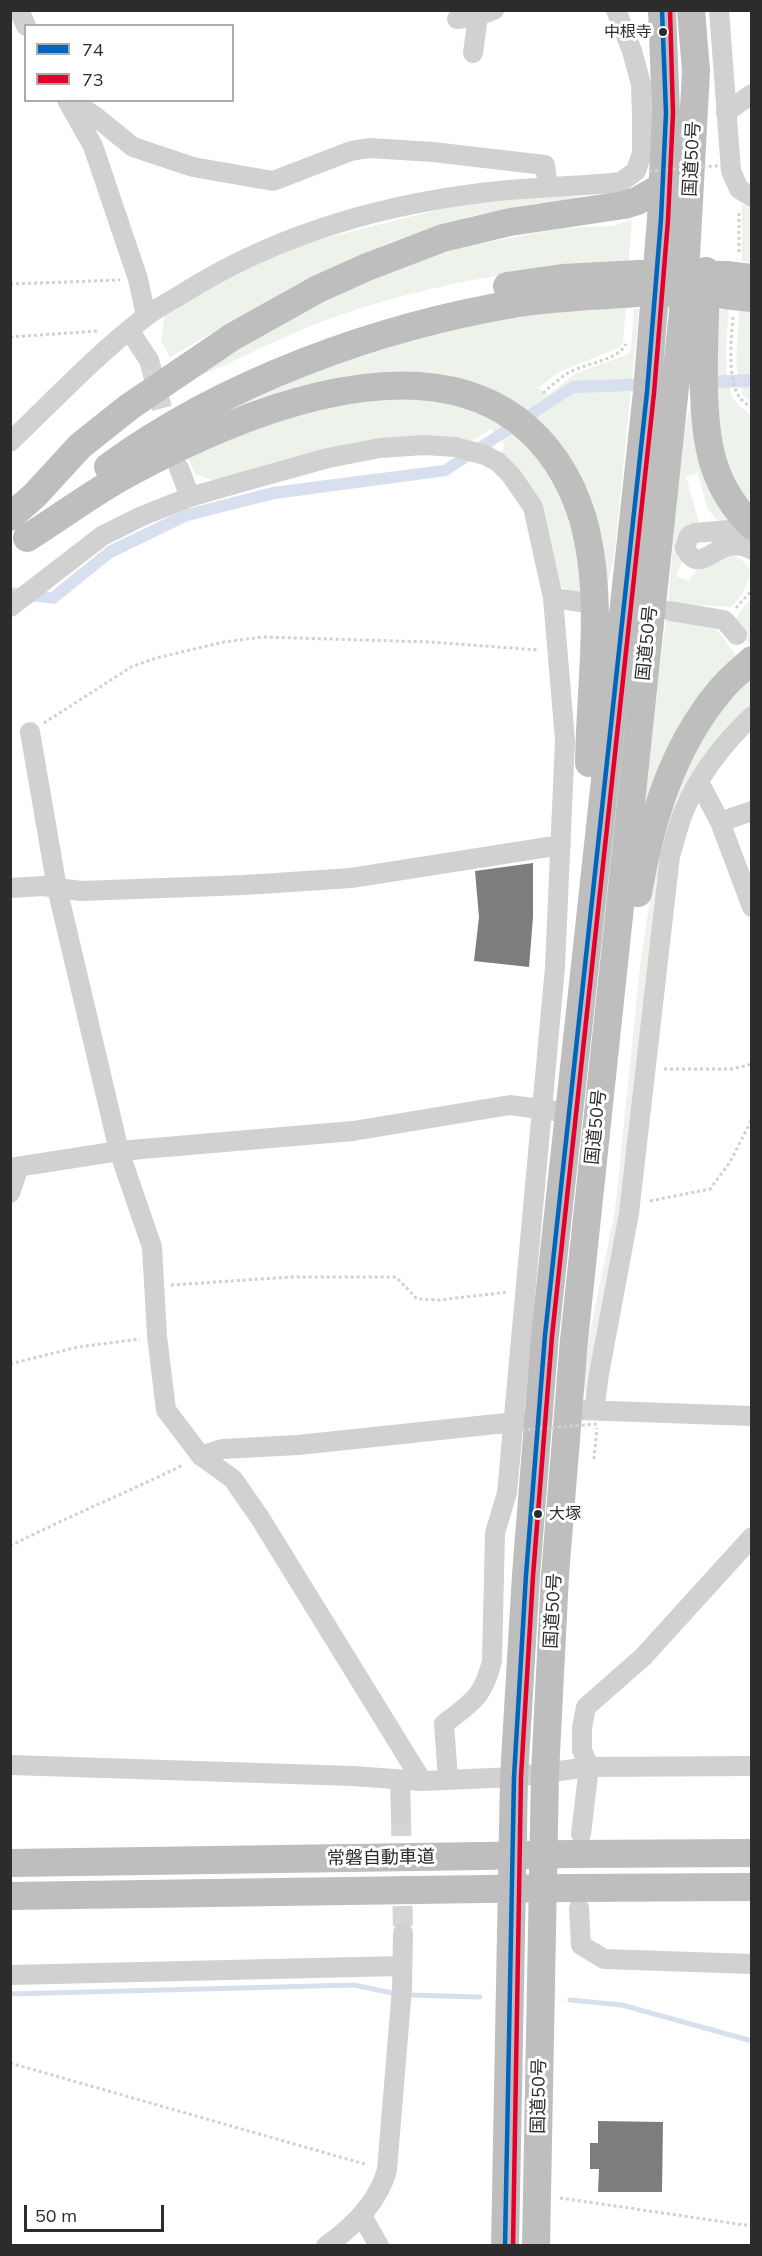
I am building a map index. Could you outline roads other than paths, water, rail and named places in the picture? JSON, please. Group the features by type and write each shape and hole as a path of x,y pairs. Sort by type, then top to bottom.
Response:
{"highway":[{"name":"国道50号","path":"505,2246 514,1777 516,1425 556,1111 588,936 647,392 663,186 666,113 662,10"},
{"name":"国道50号","path":"536,2246 545,1773 555,1575 586,1415 588,1203 683,312 696,71 692,10"},
{"path":"696,71 706,171 706,421 714,466 722,485 740,514 752,527"},
{"path":"16,536 35,495 80,446 129,407 232,337 318,289 367,267 443,238 519,220 624,206 638,201 663,186"},
{"path":"35,495 172,406 274,354 317,337 404,309 485,289 562,278 738,286"},
{"path":"16,536 126,454 232,394 302,363 342,348 440,319 638,283"},
{"path":"16,536 68,513 99,490 152,462 231,426 312,398 357,388 428,385 465,393 503,410 538,438 554,456 575,498 588,541 594,598 589,744 588,936"},
{"path":"588,1203 612,1115 634,915 653,820 666,784 688,737 719,691 752,660"},
{"name":"常磐自動車道","path":"10,1862 483,1856 576,1844 752,1853"},
{"name":"常磐自動車道","path":"10,1896 483,1888 575,1898 752,1887"}],"street":[{"path":"19,10 25,24"},
{"path":"10,442 146,316 202,280 254,253 304,233 399,206 480,193 621,182 636,171 642,153 641,84 632,51 616,10"},
{"path":"719,10 731,171 745,193"},
{"path":"457,19 486,13"},
{"path":"473,52 486,13"},
{"path":"726,111 752,94"},
{"path":"70,102 93,146 138,279 146,316"},
{"path":"72,102 96,117 133,147 193,167 273,181 351,151 369,148 433,152 545,165 548,187"},
{"path":"129,330 148,360"},
{"path":"10,607 102,536 142,516 190,497 328,458 380,448 424,445 455,447 485,455 498,462 511,475 533,507 553,598 565,740 555,967 556,1111 526,1290 516,1425 507,1493 495,1533 492,1661 488,1680 479,1696 444,1724 448,1779"},
{"path":"179,468 190,497"},
{"path":"752,527 695,532 689,536 685,548 692,558 698,560 705,559 727,545 744,546 752,550"},
{"path":"553,598 581,602"},
{"path":"670,611 724,620 736,635"},
{"path":"752,716 732,734 699,782 684,810 670,856 630,1204 598,1374 586,1415 752,1416"},
{"path":"30,732 57,888 119,1151 152,1247 157,1336 166,1410 201,1456 233,1479 260,1518 422,1781"},
{"path":"699,782 720,822 752,907"},
{"path":"720,822 752,811"},
{"path":"10,888 43,886 81,891 245,885 351,878 561,845"},
{"path":"10,1194 15,1167 119,1151 353,1131 510,1105 556,1111"},
{"path":"201,1456 222,1449 310,1444 516,1425"},
{"path":"576,1844 589,1767 582,1750 582,1728 586,1707 643,1657 752,1537"},
{"path":"10,1748 19,1765 353,1776 422,1781 514,1777 589,1767 752,1766"},
{"path":"400,1780 401,1816"},
{"path":"575,1898 580,1945 604,1959 752,1964"},
{"path":"326,2246 362,2216 383,2185 387,2170 402,1988 403,1933"},
{"path":"10,1975 401,1966"},
{"path":"362,2216 379,2246"}],"water":[{"path":"751,374 751,387 574,393 447,476 275,499 188,521 112,558 55,604 11,599 10,587 51,592 108,546 183,510 272,487 443,465 572,381"}],"waterway":[{"path":"10,1994 354,1985 392,1993"},
{"path":"409,1995 480,1997"},
{"path":"570,2000 622,2005 752,2041"}],"tunnel":[{"path":"149,360 170,438"},
{"path":"401,1816 403,1933"}],"place":[{"name":"中根寺","path":"663,32"},
{"name":"大塚","path":"538,1514"}]}
